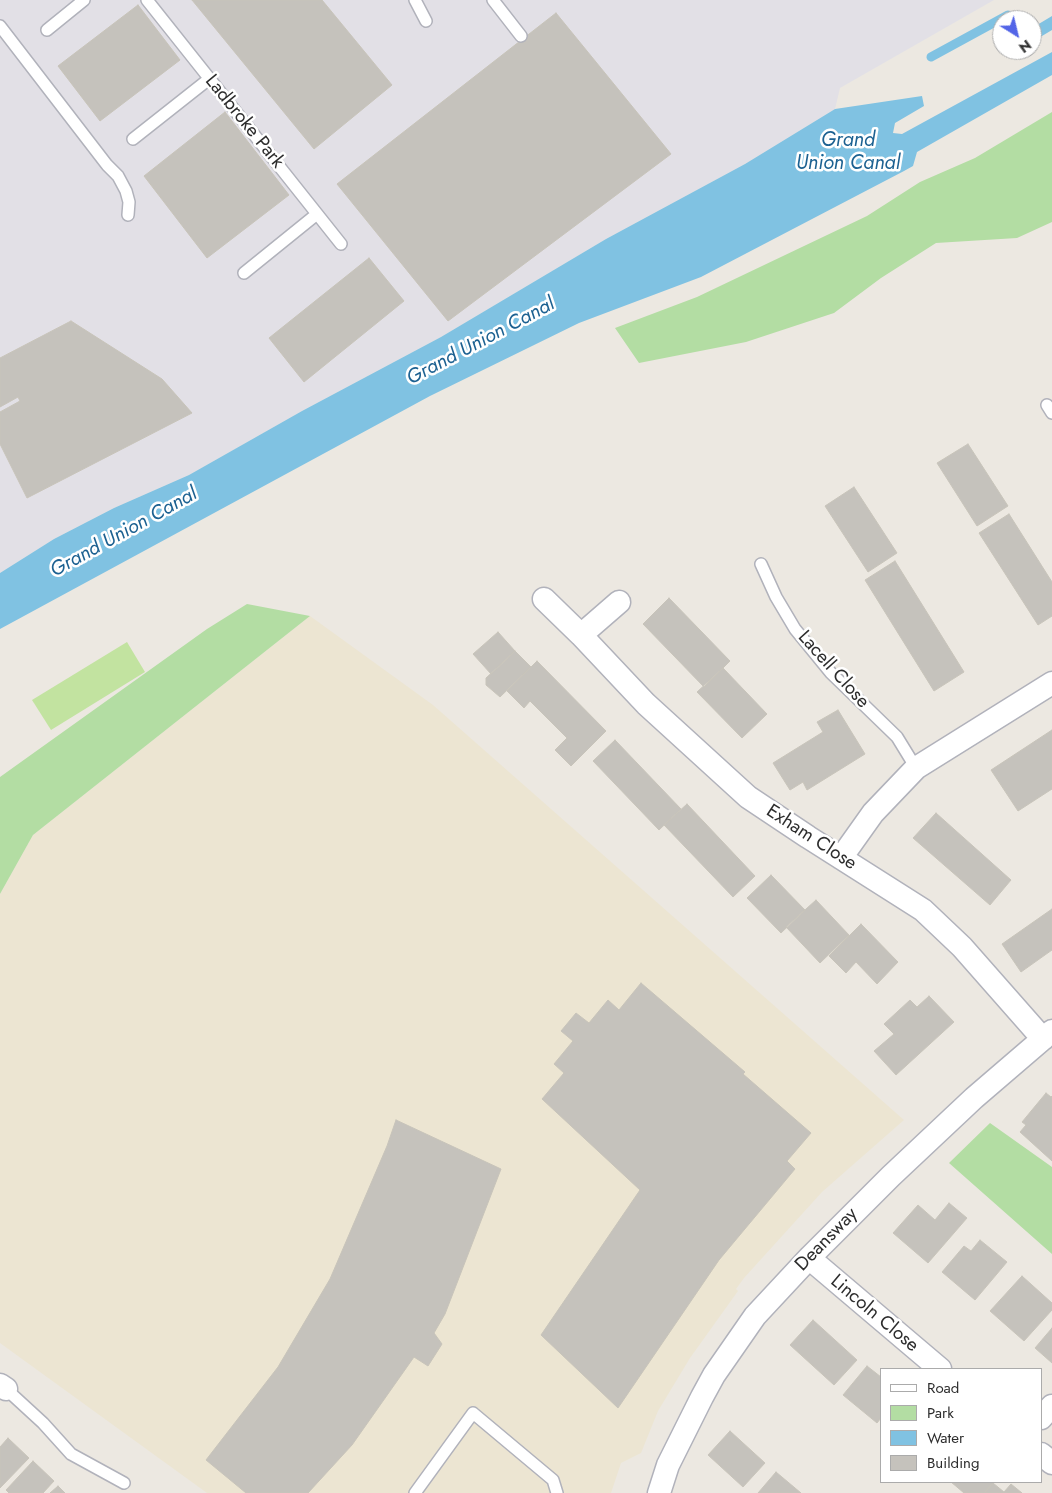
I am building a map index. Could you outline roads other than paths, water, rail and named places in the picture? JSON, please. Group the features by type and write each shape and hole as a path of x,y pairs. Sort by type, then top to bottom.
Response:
{"street":[{"name":"Exham Close","path":"544,599 646,704 748,797 923,910 962,947 1047,1035"},
{"path":"581,635 619,602"},
{"path":"841,858 873,813 916,768 1052,683"},
{"name":"Deansway","path":"659,1493 668,1465 690,1418 714,1376 755,1316 809,1258 897,1170 974,1098 1047,1035"},
{"name":"Lincoln Close","path":"809,1258 939,1368"},
{"path":"1042,1417 1052,1406"},
{"path":"1042,1455 1052,1463"}],"lane":[{"path":"47,30 84,0"},
{"name":"Ladbroke Park","path":"147,0 341,244"},
{"path":"415,0 426,21"},
{"path":"493,0 521,36"},
{"path":"0,26 107,165 118,176 126,191 129,202 128,215"},
{"path":"133,139 209,79"},
{"path":"244,273 317,214"},
{"name":"Lacell Close","path":"761,564 776,597 795,630 832,673 897,738 916,768"},
{"path":"3,1387 44,1423 72,1454 124,1483"},
{"path":"414,1493 473,1413 553,1480 557,1493"}],"water":[{"path":"1052,16 1052,30 1042,36 1042,22"},
{"name":"Grand Union Canal","path":"1052,52 1052,75 917,152 913,166 904,171 701,277 579,323 430,396 0,629 0,573 54,539 114,508 189,475 302,411 441,337 606,239 745,164 835,109 922,96 924,106 895,123 893,133 902,134 1037,60 1042,60 1042,57"}],"waterway":[{"path":"931,57 992,24"}]}
